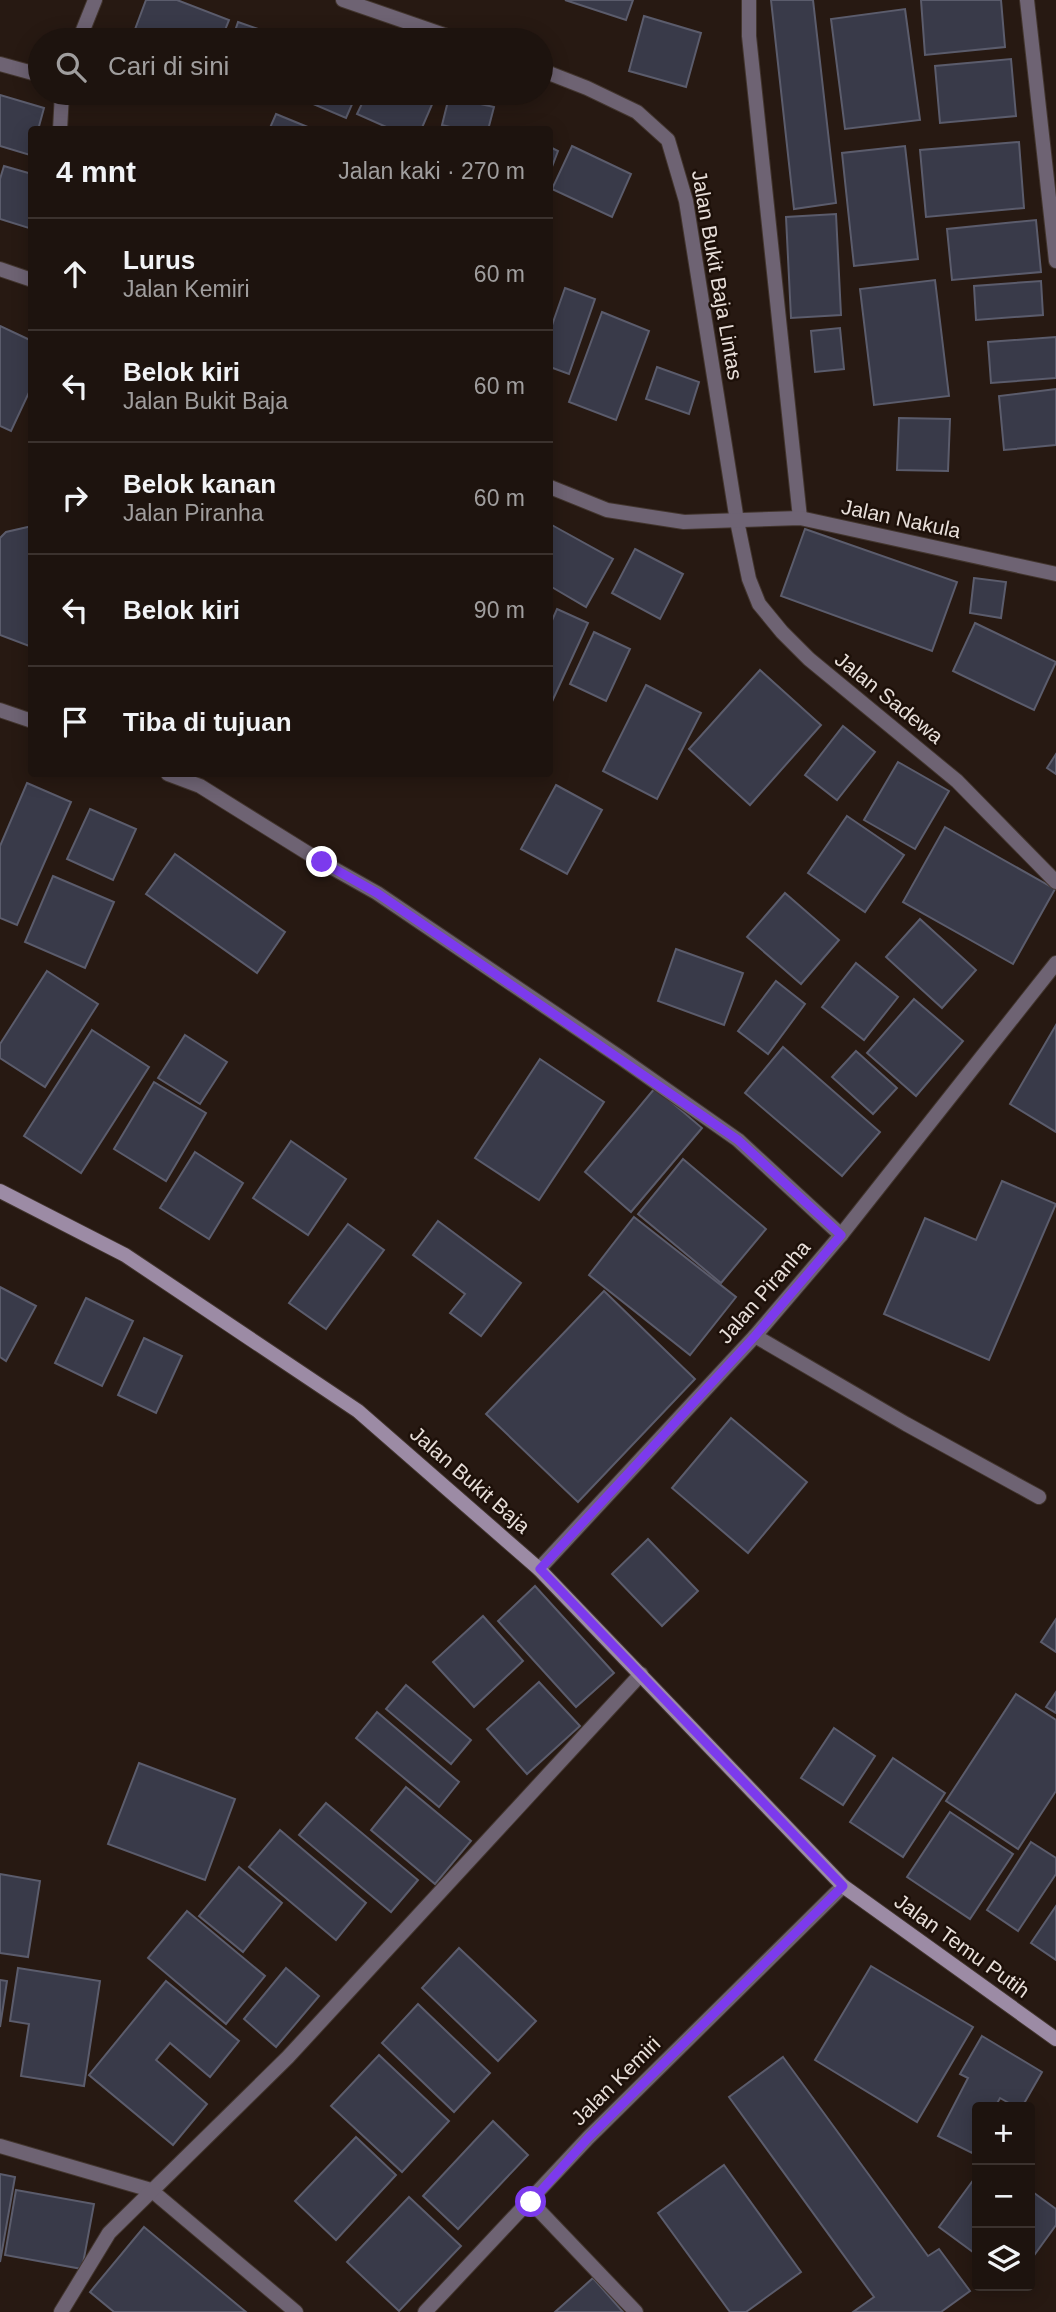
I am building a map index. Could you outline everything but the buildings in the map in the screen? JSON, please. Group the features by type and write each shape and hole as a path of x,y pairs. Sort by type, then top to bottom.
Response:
{"street":[{"path":"84,28 95,0"},
{"path":"343,0 424,28"},
{"path":"750,0 749,36 800,518"},
{"path":"1027,0 1056,261"},
{"path":"0,64 28,72"},
{"name":"Jalan Bukit Baja Lintas","path":"553,75 637,111 668,140 686,201 737,521"},
{"path":"60,126 61,105"},
{"path":"0,269 28,279"},
{"name":"Jalan Nakula","path":"553,488 607,510 684,522 800,518 1056,574"},
{"name":"Jalan Sadewa","path":"737,521 749,579 759,604 782,632 809,659 957,780 1056,882"},
{"path":"0,710 28,720"},
{"path":"176,777 200,786 377,893 621,1058 738,1140 841,1235"},
{"name":"Jalan Piranha","path":"540,1569 755,1336 841,1235 1056,963"},
{"name":"Jalan Bukit Baja","path":"0,1191 125,1255 358,1411 540,1569 843,1886"},
{"path":"755,1336 1039,1497"},
{"path":"61,2312 109,2233 288,2057 641,1674"},
{"name":"Jalan Temu Putih","path":"843,1886 1056,2039"},
{"name":"Jalan Kemiri","path":"425,2312 531,2202 588,2138 843,1886"},
{"path":"0,2146 151,2190 296,2312"},
{"path":"531,2202 636,2312"}],"route":[{"path":"322,862 377,893 738,1140 841,1235 755,1336 540,1569 843,1886 588,2138 531,2202"}]}
